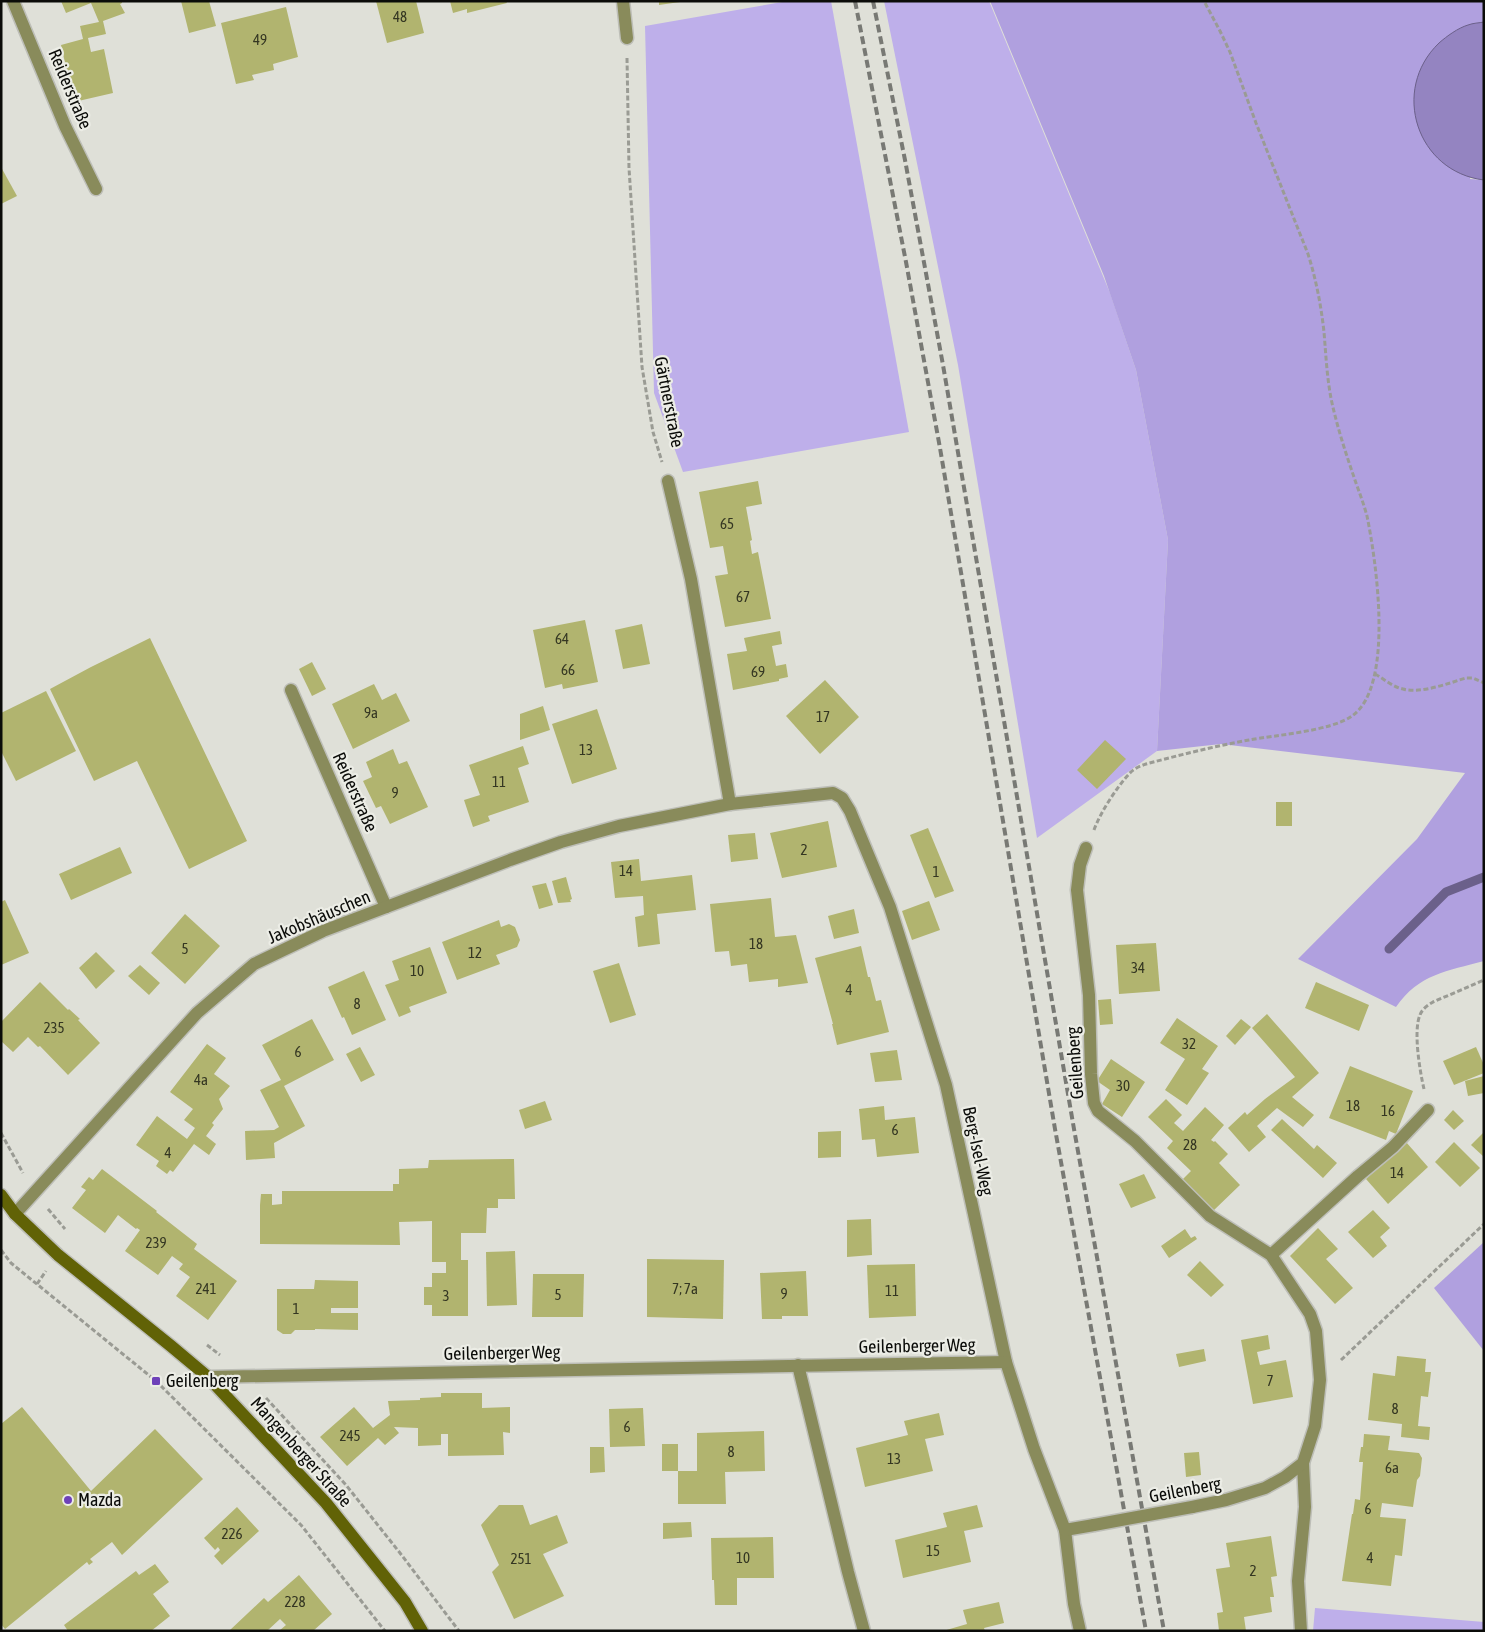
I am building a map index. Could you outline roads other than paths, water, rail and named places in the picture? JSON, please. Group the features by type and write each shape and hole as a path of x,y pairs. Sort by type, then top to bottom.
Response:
{"main road":[{"name":"Mangenberger Straße","path":"1,1195 15,1214 58,1255 208,1377 326,1503 405,1602 422,1631"}],"street":[{"name":"Reiderstraße","path":"13,1 65,126 96,190"},
{"path":"623,1 627,38"},
{"path":"668,481 691,579 730,804"},
{"name":"Reiderstraße","path":"291,690 386,907"},
{"name":"Berg-Isel-Weg","path":"730,804 833,793 842,798 850,811 890,907 946,1085 1006,1362 1034,1449 1065,1530 1074,1604 1080,1631"},
{"name":"Jakobshäuschen","path":"15,1214 197,1013 254,964 322,932 562,842 619,826 730,804"},
{"name":"Geilenberg","path":"1086,848 1080,865 1077,890 1089,995 1091,1074 1094,1103 1098,1111 1135,1141 1210,1216 1271,1256 1310,1314 1316,1331 1320,1380 1315,1426 1303,1463 1305,1507 1298,1581 1301,1631"},
{"path":"1271,1256 1393,1148 1428,1110"},
{"name":"Geilenberger Weg","path":"208,1377 1006,1362"},
{"path":"798,1365 864,1631"},
{"name":"Geilenberg","path":"1065,1530 1226,1500 1265,1488 1285,1477 1303,1463"}],"waterway":[{"path":"1389,949 1446,892 1484,877"}],"railway":[{"path":"855,1 940,448 1055,1129 1146,1631"},
{"path":"873,1 943,365 1074,1129 1164,1631"}],"place":[{"name":"Geilenberg","path":"156,1381"},
{"name":"Mazda","path":"68,1500"}]}
